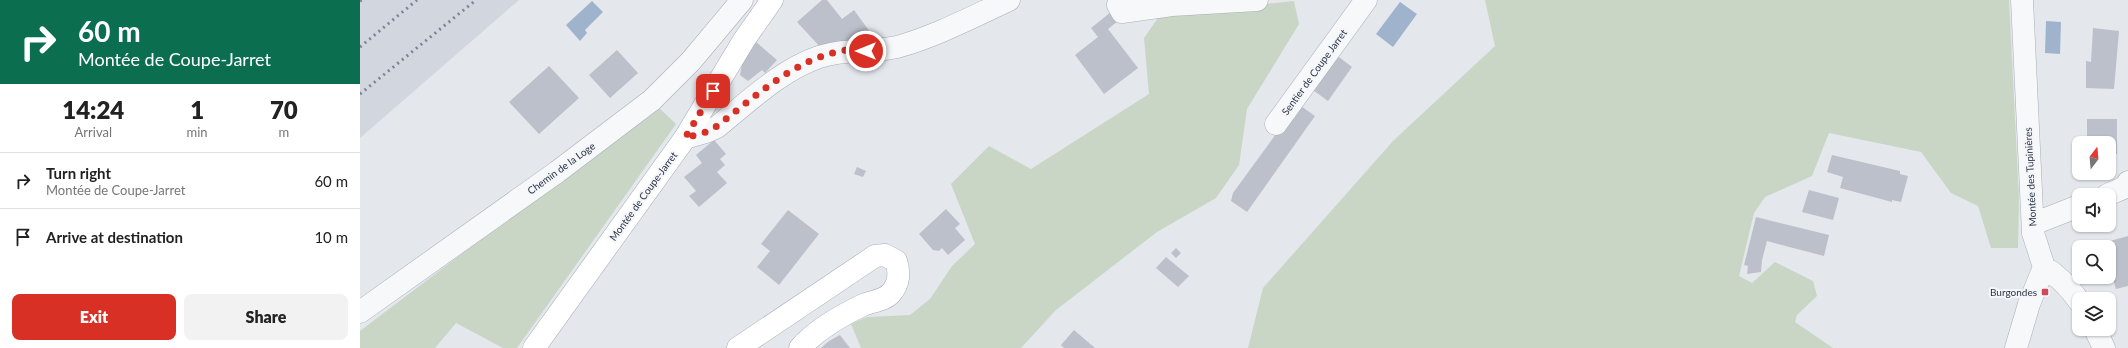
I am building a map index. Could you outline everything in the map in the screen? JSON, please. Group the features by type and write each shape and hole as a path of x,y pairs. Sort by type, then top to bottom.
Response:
{"main road":[{"name":"Montée de Coupe-Jarret","path":"534,348 685,138 744,40 772,0"},
{"path":"738,348 875,256 885,255 896,261 899,270 897,283 891,293 881,300 865,304 829,323 800,348"}],"street":[{"name":"Chemin de la Loge","path":"360,312 557,172 652,100 691,61 742,0"},
{"path":"685,138 706,132 717,126 788,72 818,57 843,50 877,51 897,46 929,36 1009,0"},
{"path":"1122,0 1118,5 1122,12 1172,6 1257,0"},
{"name":"Sentier de Coupe Jarret","path":"1276,124 1366,0"},
{"name":"Montée des Tupinières","path":"2022,0 2032,224 2033,233 2044,267"},
{"path":"2116,191 2126,187 2128,182"},
{"path":"2032,224 2072,209"},
{"path":"2016,348 2029,304 2044,267 2056,274 2073,292"},
{"path":"2098,336 2104,348"}],"shaded area":[{"path":"360,0 519,0 360,138"}],"green space":[{"path":"1485,0 2009,0 2019,198 2018,248 1991,248 1978,206 1951,193 1921,152 1829,133 1812,176 1765,197 1754,213 1739,276 1752,283 1775,262 1813,281 1817,296 1797,315 1795,322 1833,348 1248,348 1263,288 1393,141 1495,46"},
{"path":"1294,1 1299,24 1247,109 1239,165 1216,198 1157,232 1056,310 1021,348 861,348 851,324 867,317 910,315 930,299 952,266 975,244 951,184 989,146 1031,169 1149,94 1144,38 1160,15"},
{"path":"657,106 676,124 517,348 503,348 456,323 435,348 360,348 360,331"}],"water":[{"path":"592,1 603,12 585,30 587,33 580,41 566,25"},
{"path":"1400,2 1417,14 1393,47 1376,34"},
{"path":"2046,21 2061,22 2060,54 2045,53"}],"building":[{"path":"822,0 827,0 842,19 854,10 875,39 823,50 797,22"},
{"path":"1111,12 1118,21 1108,29 1138,68 1104,94 1075,55 1098,37 1091,28"},
{"path":"2093,28 2119,31 2114,89 2086,88 2086,61 2091,62"},
{"path":"756,42 777,60 765,73 762,70 748,81 740,75 742,64"},
{"path":"617,50 638,73 610,98 589,75"},
{"path":"1331,51 1352,67 1328,101 1306,85"},
{"path":"549,66 579,98 539,134 509,102"},
{"path":"1298,104 1315,116 1247,212 1231,201 1233,193"},
{"path":"2087,119 2117,119 2117,154 2116,136 2087,136"},
{"path":"714,140 726,154 720,159 725,165 717,172 727,183 699,207 689,196 696,191 684,177 702,163 696,155"},
{"path":"1832,155 1900,171 1900,174 1908,176 1901,202 1892,200 1892,202 1840,188 1843,177 1827,172"},
{"path":"857,167 866,171 863,177 854,174"},
{"path":"1809,190 1839,198 1833,220 1802,212"},
{"path":"946,209 960,224 955,228 965,240 948,255 942,248 939,251 933,250 919,234"},
{"path":"788,210 819,234 779,285 757,267 770,251 761,244"},
{"path":"1756,217 1829,235 1824,256 1767,241 1762,260 1761,272 1747,274 1748,266 1744,265"},
{"path":"2128,236 2128,286 2116,289 2115,284 2116,284 2116,240 2114,240"},
{"path":"1176,248 1181,253 1176,258 1171,253"},
{"path":"1166,257 1189,276 1178,287 1156,268"},
{"path":"1074,330 1095,348 1064,348 1061,345"},
{"path":"840,335 850,348 821,348 829,341"}],"railway":[{"path":"360,47 417,0"},
{"path":"360,94 476,0"}],"place":[{"name":"Burgondes","path":"2045,292"}],"route":[{"path":"713,91 685,138 706,132 717,126 788,72 818,57 843,50 866,51"}]}
